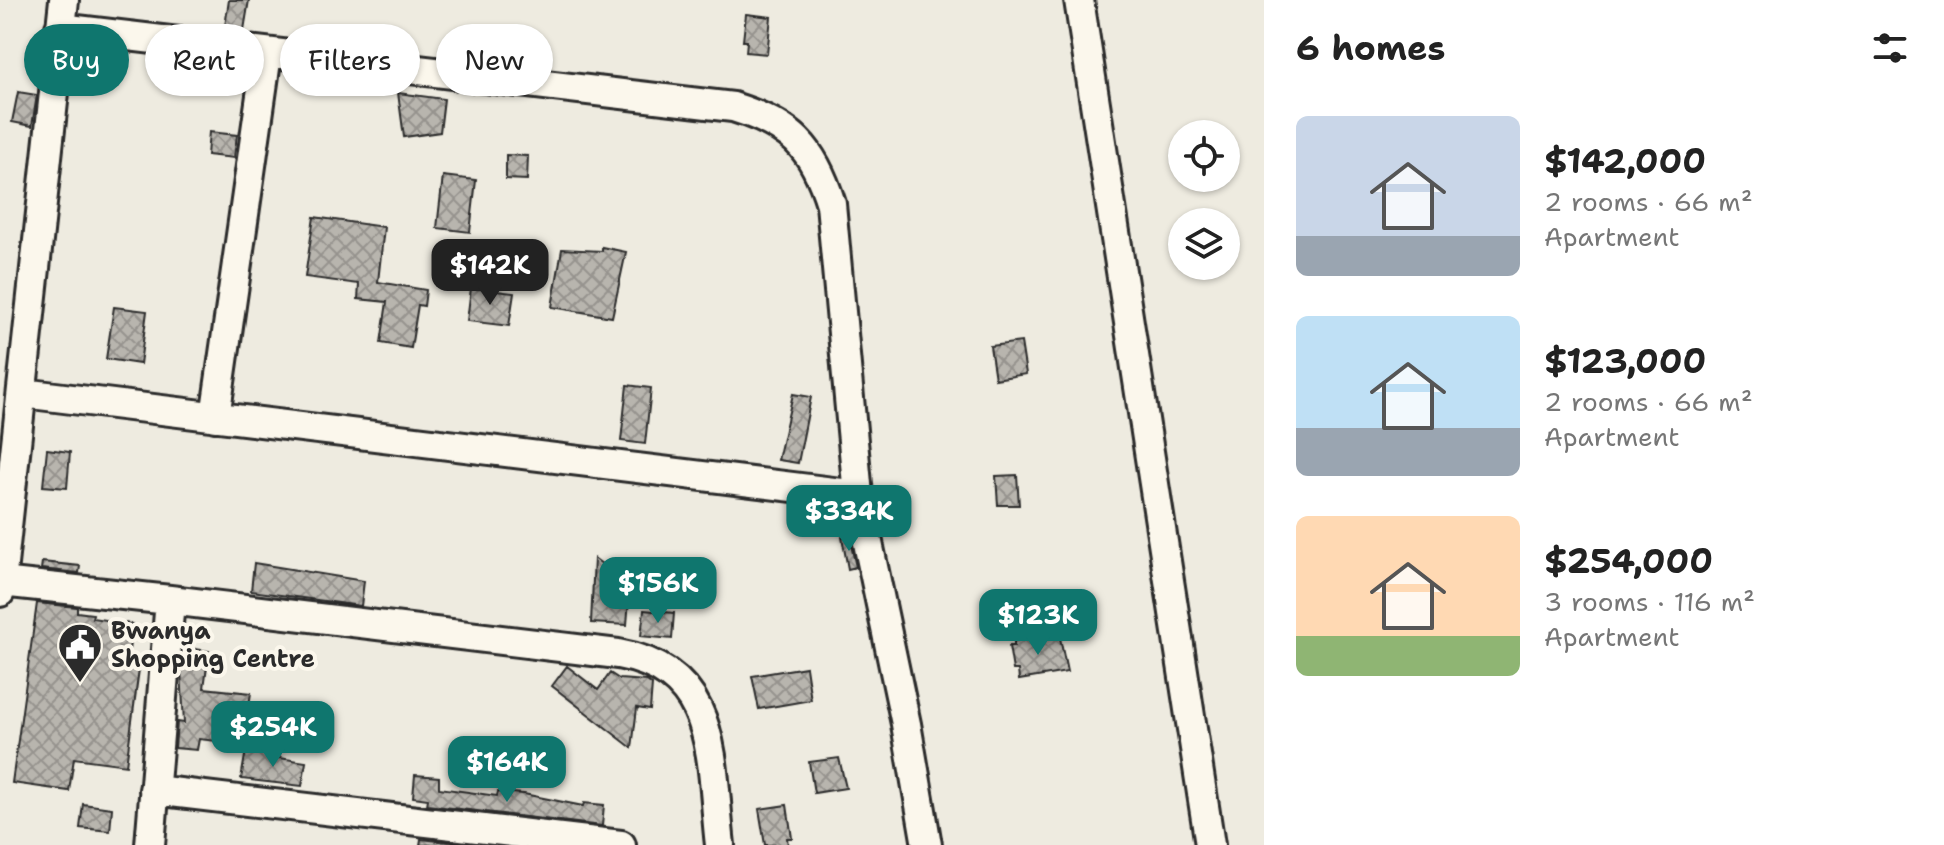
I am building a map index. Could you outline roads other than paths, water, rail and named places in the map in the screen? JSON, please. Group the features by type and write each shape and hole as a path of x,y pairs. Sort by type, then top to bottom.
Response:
{"street":[{"path":"61,24 64,0"},
{"path":"1079,0 1210,845"},
{"path":"129,37 733,107 763,116 785,130 814,161 823,176 831,204 858,495 906,724 927,845"},
{"path":"215,417 267,54"},
{"path":"53,96 1,587 170,600 618,654 653,663 681,683 703,716 720,845"},
{"path":"23,393 858,495"},
{"path":"150,845 170,600"},
{"path":"154,790 621,845"}],"place":[{"name":"Bwanya Shopping Centre","path":"80,684"}]}
